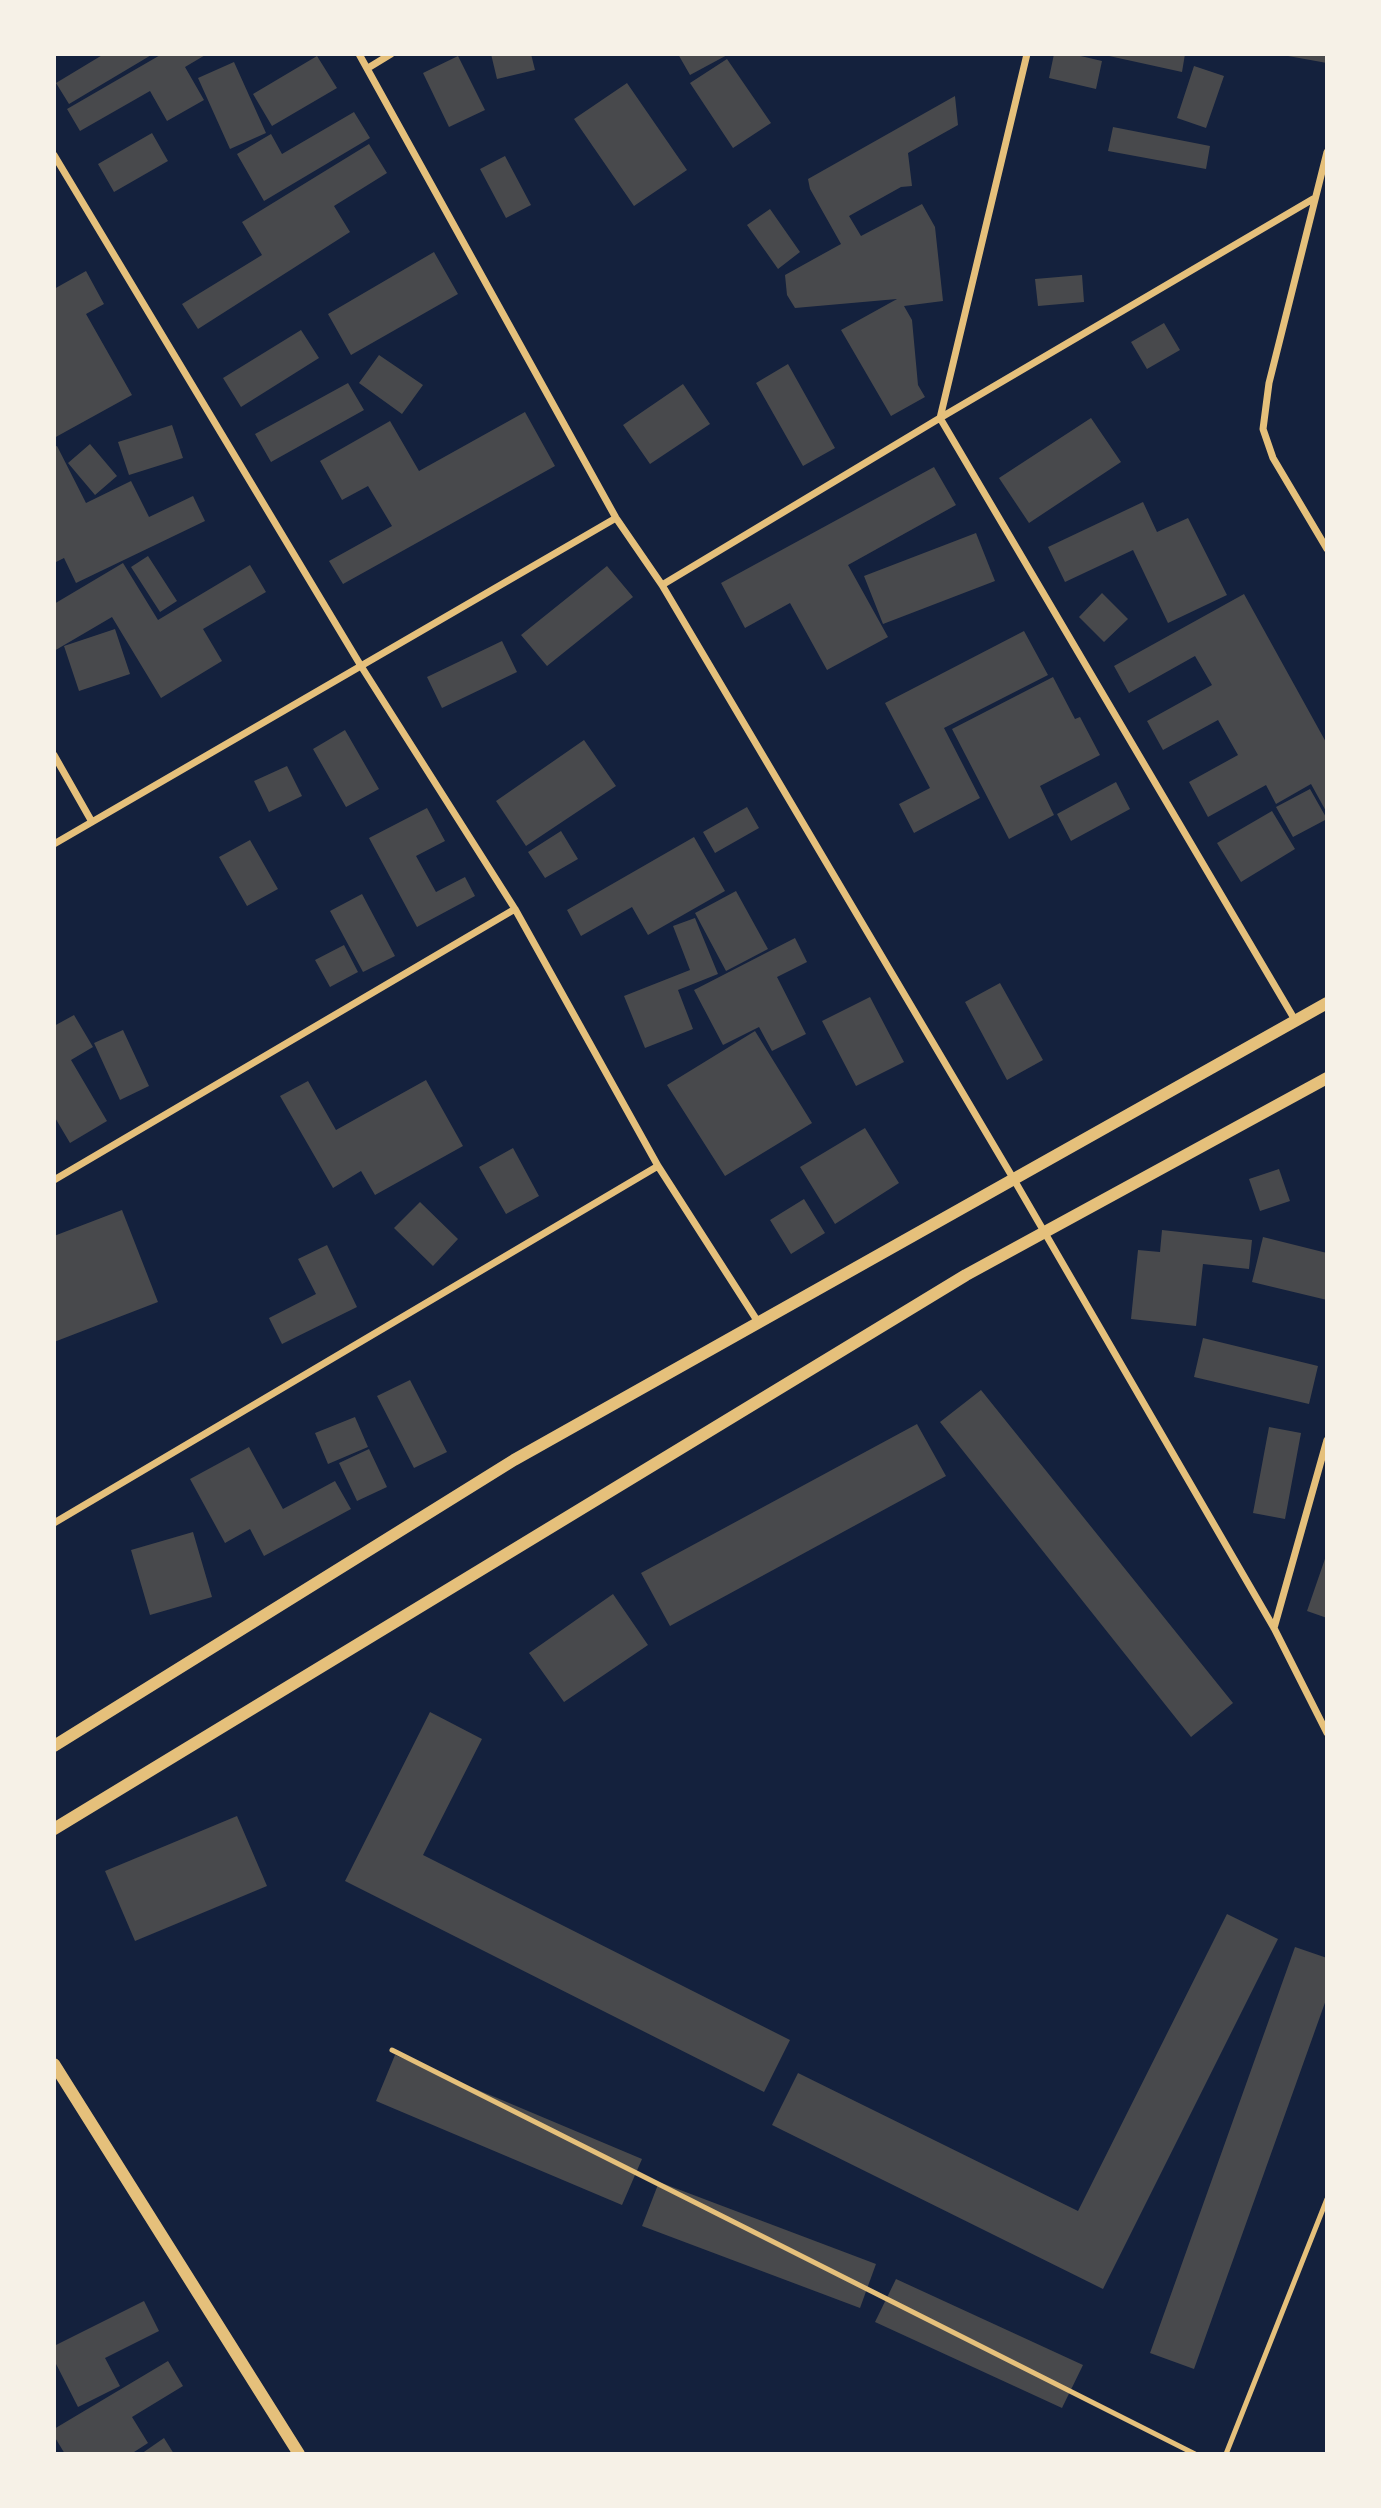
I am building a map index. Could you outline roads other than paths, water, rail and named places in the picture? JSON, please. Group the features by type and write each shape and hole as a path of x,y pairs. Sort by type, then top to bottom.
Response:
{"street":[{"path":"359,54 615,518 662,585 1013,1178 1274,1628 1327,1733"},
{"path":"368,68 391,54"},
{"path":"1027,54 940,418 1295,1020"},
{"path":"1327,152 1269,383 1263,429 1273,458 1327,549"},
{"path":"54,155 360,666 515,909 658,1166 758,1322"},
{"path":"662,585 940,418 1313,200"},
{"path":"54,844 615,518"},
{"path":"54,755 92,822"},
{"path":"54,1180 515,909"},
{"path":"54,1746 514,1460 1327,1003"},
{"path":"54,1829 965,1275 1327,1078"},
{"path":"54,1523 658,1166"},
{"path":"1274,1628 1327,1440"},
{"path":"54,2064 299,2454"}],"lane":[{"path":"392,2050 1195,2454"},
{"path":"1226,2454 1327,2199"}]}
